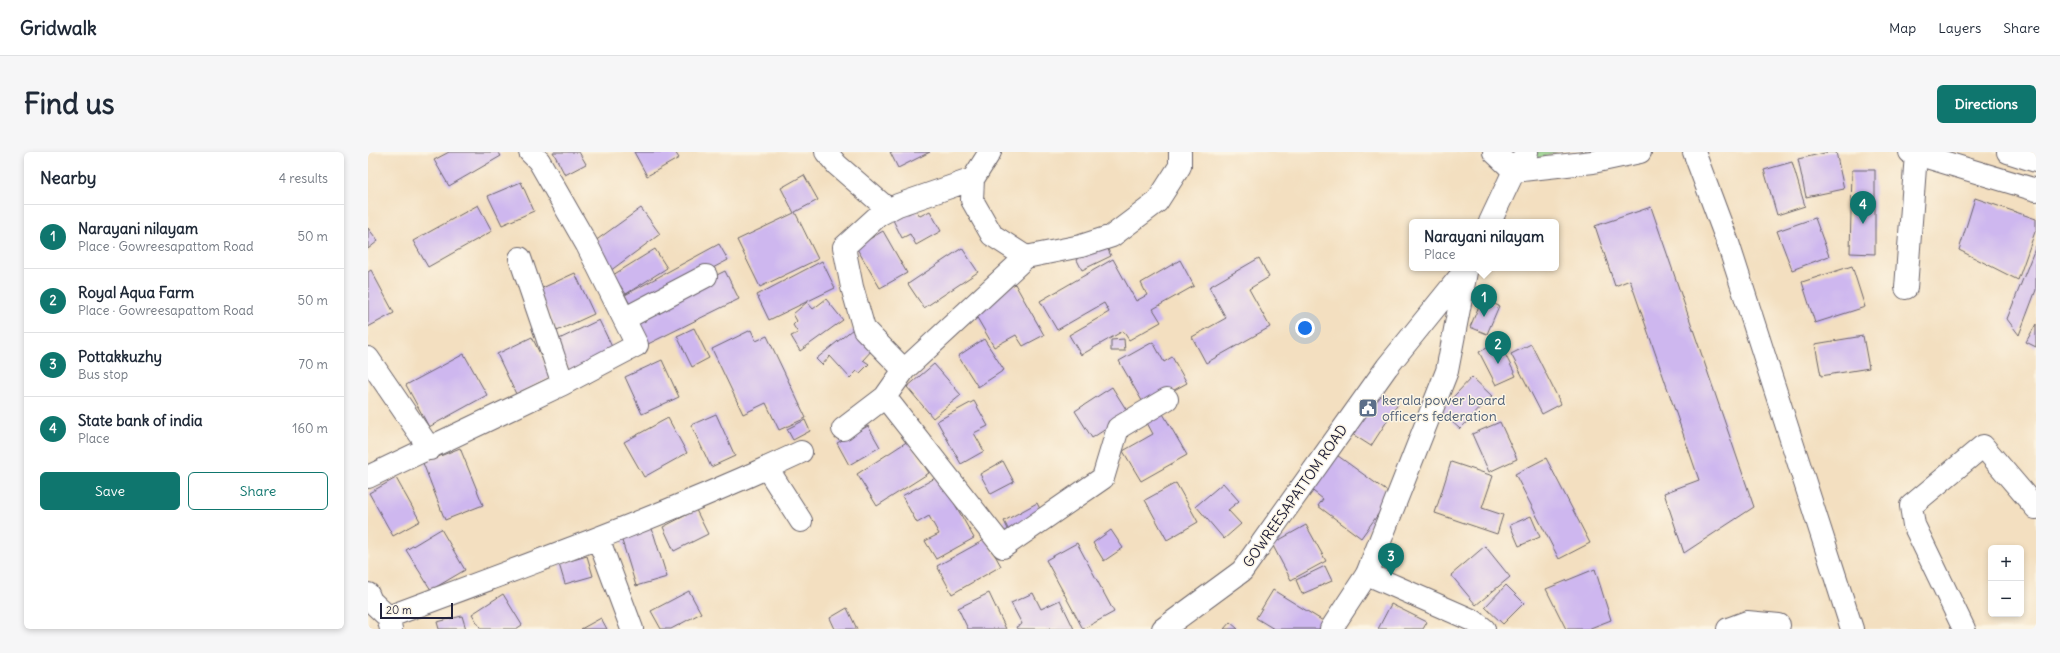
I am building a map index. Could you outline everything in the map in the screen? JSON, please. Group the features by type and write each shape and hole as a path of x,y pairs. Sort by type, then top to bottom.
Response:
{"street":[{"path":"368,477 430,449 563,384 637,345 588,245 539,161 530,152"},
{"path":"826,152 837,165 889,210"},
{"path":"990,152 973,179 972,200 992,235 1026,257"},
{"path":"843,429 885,397 904,370 1026,257 1080,246 1112,236 1157,202 1180,166 1180,152"},
{"path":"1494,152 1514,171"},
{"path":"1491,219 1514,171 1527,152"},
{"path":"1514,171 1593,162 1640,152"},
{"path":"1694,152 1728,243 1852,629"},
{"path":"2008,152 2036,161"},
{"path":"1906,288 1921,154 2036,190"},
{"path":"904,370 864,329 852,287 844,247 879,216 898,205 973,179"},
{"path":"520,258 563,384"},
{"name":"GOWREESAPATTOM ROAD","path":"1162,629 1242,571 1387,367 1465,271"},
{"path":"1331,629 1367,574 1447,371 1467,271"},
{"path":"624,319 706,276"},
{"path":"368,358 430,449"},
{"path":"885,397 1003,547 1103,478 1118,428 1167,399"},
{"path":"1964,629 1914,525 1911,506 1983,446 2036,508"},
{"path":"378,612 598,538 767,468 801,452"},
{"path":"767,468 801,521"},
{"path":"598,538 632,629"},
{"path":"1367,574 1474,621 1484,629"},
{"path":"1728,629 1747,622 1779,625"}],"green space":[{"path":"1533,152 1557,152 1527,162"}],"building":[{"path":"449,152 498,152 501,156 449,186 434,160"},
{"path":"553,152 579,152 586,164 565,175"},
{"path":"634,152 675,152 679,158 647,176"},
{"path":"890,152 930,152 898,168"},
{"path":"1829,152 1836,152 1844,189 1806,197 1798,159"},
{"path":"1792,162 1805,206 1777,215 1764,170"},
{"path":"1852,170 1875,170 1875,254 1850,253"},
{"path":"804,175 818,200 795,212 818,259 760,287 737,240 794,213 781,188"},
{"path":"521,182 534,211 502,225 488,196"},
{"path":"1975,198 2036,219 2036,229 2018,280 1959,250"},
{"path":"478,205 492,231 428,267 413,241"},
{"path":"1651,207 1754,507 1684,553 1664,493 1699,480 1630,280 1615,286 1595,226"},
{"path":"641,208 660,234 610,271 591,244"},
{"path":"916,210 920,216 930,211 941,231 916,245 910,234 902,238 892,218 906,213 908,214"},
{"path":"1815,218 1829,256 1792,270 1777,231"},
{"path":"368,228 378,241 368,249"},
{"path":"883,231 907,273 880,288 856,247"},
{"path":"1104,241 1111,256 1082,270 1075,256"},
{"path":"719,244 728,260 633,310 625,295"},
{"path":"2036,246 2036,290 2019,335 2007,319"},
{"path":"962,248 978,272 924,308 908,284"},
{"path":"655,249 667,268 626,294 613,275"},
{"path":"1259,258 1269,277 1249,289 1270,327 1206,363 1192,337 1226,318 1209,287"},
{"path":"1113,259 1136,301 1147,295 1141,283 1180,260 1194,286 1153,309 1161,322 1129,340 1123,331 1081,355 1069,335 1109,312 1104,303 1057,330 1040,301"},
{"path":"822,261 835,288 769,320 757,295"},
{"path":"1852,266 1865,307 1815,323 1802,282"},
{"path":"371,270 394,313 368,327 368,272"},
{"path":"725,271 739,299 646,345 632,317"},
{"path":"575,273 594,314 557,331 538,290"},
{"path":"1015,284 1044,335 1023,346 1016,335 994,347 972,309"},
{"path":"826,299 843,320 800,351 791,336 798,333 793,325 797,321 793,314 807,302 813,309"},
{"path":"1482,299 1499,306 1487,334 1470,327"},
{"path":"599,320 614,351 571,372 555,341"},
{"path":"2036,324 2036,347 2026,342"},
{"path":"694,328 709,358 692,367 677,336"},
{"path":"853,329 872,350 863,360 869,364 860,373 857,371 850,378 830,356 822,365 816,359"},
{"path":"751,330 756,341 767,336 806,418 779,430 766,403 743,414 712,349"},
{"path":"1863,336 1869,368 1821,376 1815,344"},
{"path":"532,337 551,377 516,394 497,354"},
{"path":"984,339 1004,370 978,387 958,356"},
{"path":"1124,339 1125,351 1111,351 1111,340"},
{"path":"1153,342 1164,362 1172,357 1187,383 1145,406 1119,361"},
{"path":"1499,342 1516,376 1496,385 1479,352"},
{"path":"1531,344 1561,404 1542,414 1511,354"},
{"path":"464,354 487,395 429,427 406,385"},
{"path":"662,360 679,397 642,414 625,377"},
{"path":"934,364 961,395 933,418 907,387"},
{"path":"1472,377 1492,396 1460,429 1440,411"},
{"path":"1112,387 1129,414 1092,438 1075,411"},
{"path":"1376,389 1398,404 1371,446 1349,432"},
{"path":"974,401 988,426 974,433 984,451 961,464 937,421"},
{"path":"1162,412 1187,455 1141,481 1123,451 1153,434 1146,421"},
{"path":"716,414 735,456 711,467 691,425"},
{"path":"668,418 687,453 644,477 624,442"},
{"path":"805,420 810,431 793,440 787,429"},
{"path":"1500,422 1517,459 1489,472 1472,434"},
{"path":"868,426 880,447 849,465 837,443"},
{"path":"908,441 929,473 877,506 857,474"},
{"path":"460,448 483,505 445,520 423,463"},
{"path":"1334,453 1392,495 1361,538 1318,506 1323,499 1309,488"},
{"path":"1546,458 1590,543 1559,559 1515,474"},
{"path":"1003,461 1014,482 991,494 980,474"},
{"path":"1451,462 1493,476 1482,508 1503,515 1497,534 1435,513"},
{"path":"939,476 974,538 936,559 925,541 939,534 929,516 917,523 902,496"},
{"path":"396,478 420,521 393,536 369,493"},
{"path":"1176,483 1198,522 1167,540 1145,500"},
{"path":"1223,483 1239,501 1228,510 1241,524 1224,539 1196,506"},
{"path":"1037,503 1042,513 1009,531 1004,521"},
{"path":"696,510 708,534 674,551 663,527"},
{"path":"1531,516 1540,537 1519,546 1510,525"},
{"path":"650,522 667,577 636,586 619,531"},
{"path":"1306,525 1326,561 1291,580 1272,544"},
{"path":"441,529 465,570 431,590 406,550"},
{"path":"1111,530 1123,548 1104,561 1093,543"},
{"path":"986,539 1001,566 952,594 937,566"},
{"path":"1077,543 1114,612 1083,629 1046,560"},
{"path":"1485,546 1510,577 1476,605 1451,575"},
{"path":"587,556 593,576 565,584 559,564"},
{"path":"1325,566 1332,581 1302,594 1296,580"},
{"path":"1595,569 1611,620 1588,629 1566,629 1546,589"},
{"path":"1506,585 1524,603 1503,624 1485,607"},
{"path":"1273,590 1328,624 1324,629 1274,629 1256,618"},
{"path":"689,591 701,613 671,629 661,629 651,611"},
{"path":"989,593 1006,629 968,629 958,608"},
{"path":"1033,593 1041,609 1060,600 1074,629 1017,629 1016,627 1022,624 1011,603"},
{"path":"503,594 522,625 516,629 481,629 472,614"},
{"path":"1391,604 1427,622 1423,629 1378,629"},
{"path":"847,608 857,629 835,629 830,618"},
{"path":"462,616 466,629 439,629 437,622"},
{"path":"601,618 607,629 581,629"},
{"path":"1230,622 1238,629 1224,629"}],"place":[{"name":"State bank of india","path":"1863,224"},
{"name":"Narayani nilayam","path":"1484,317"},
{"name":"Royal Aqua Farm","path":"1498,364"},
{"name":"kerala power board officers federation","path":"1368,408"},
{"name":"Pottakkuzhy","path":"1391,576"}]}
